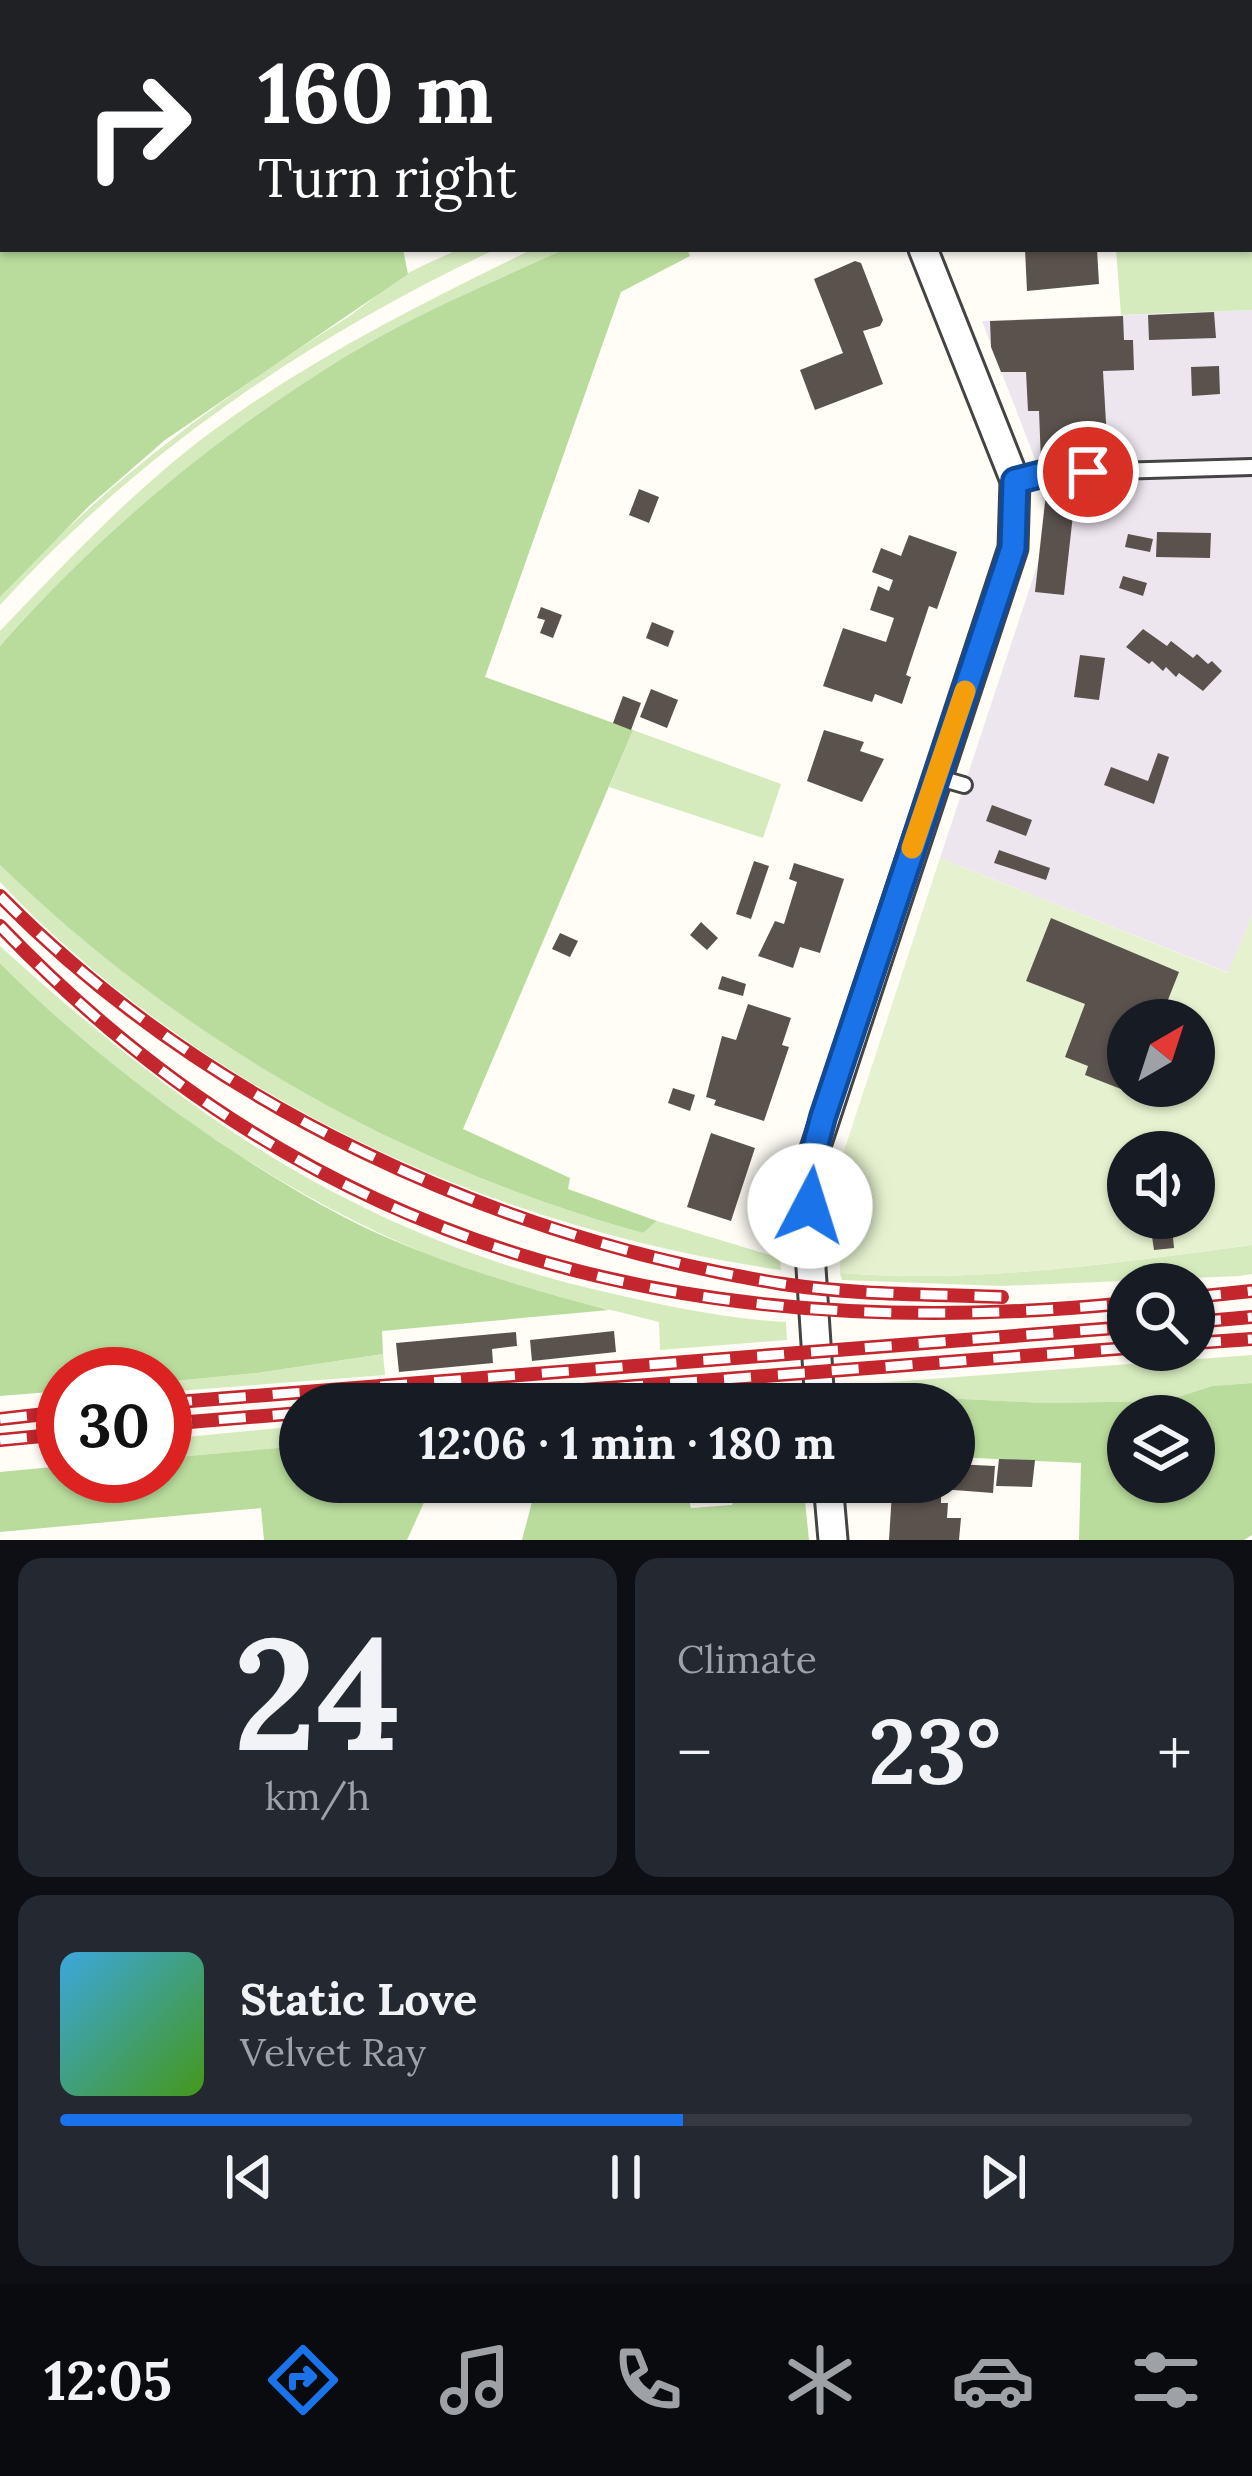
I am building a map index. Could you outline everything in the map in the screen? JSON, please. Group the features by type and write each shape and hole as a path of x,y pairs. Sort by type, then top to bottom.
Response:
{"street":[{"path":"819,1383 811,1268 813,1155 1013,548 1015,481 924,252"},
{"path":"830,1503 833,1540"}],"lane":[{"path":"616,0 631,0"},
{"path":"1015,481 1046,473 1252,467"},
{"path":"936,776 964,785"}],"shaded area":[{"path":"1252,310 1252,915 1229,973 940,858 1038,563 1044,506 1036,462 982,321"}],"green space":[{"path":"0,252 404,252 408,274 165,440 89,506 0,597"},
{"path":"453,252 490,252 359,320 230,403 110,497 0,605 0,597 78,518 162,447 416,269"},
{"path":"527,252 558,252 397,328 250,420 119,526 0,646 0,631 157,476 251,404 410,311"},
{"path":"558,252 688,252 690,256 621,292 485,677 633,730 463,1129 570,1178 568,1189 657,1221 643,1233 466,1172 299,1090 142,987 0,865 0,646 78,564 205,454 343,358 452,300"},
{"path":"1116,252 1252,252 1252,310 1121,315"},
{"path":"633,730 781,784 763,838 609,787"},
{"path":"940,858 1228,973 1252,915 1252,1245 995,1274 840,1273 838,1187 843,1154"},
{"path":"0,865 142,986 298,1089 381,1133 554,1205 643,1233 657,1221 780,1258 781,1270 673,1250 566,1222 461,1186 358,1141 260,1088 167,1027 80,958 0,882"},
{"path":"0,946 141,1065 211,1117 357,1204 437,1240 522,1270 678,1308 786,1322 787,1340 660,1350 659,1322 447,1262 328,1207 209,1135 97,1052 0,963"},
{"path":"0,963 117,1068 296,1190 372,1231 438,1258 609,1310 382,1331 383,1354 192,1379 192,1347 36,1347 36,1393 0,1396"},
{"path":"1252,1245 1252,1274 1240,1276 1215,1277 1215,1263 1113,1263"},
{"path":"1107,1264 1107,1282 1002,1286 842,1280 840,1273 944,1276"},
{"path":"383,1354 385,1375 192,1390 192,1379"},
{"path":"1252,1355 1252,1383 1212,1386 1184,1395 1107,1395 1107,1402 1045,1403 975,1400 975,1383 876,1383 1107,1366 1107,1371 1215,1371 1215,1358"},
{"path":"1252,1383 1252,1535 1244,1540 1079,1540 1081,1463 975,1458 975,1400 1107,1402 1107,1503 1215,1503 1215,1395 1184,1395 1212,1386"},
{"path":"279,1428 279,1448 192,1456 192,1436"},
{"path":"279,1448 279,1503 424,1503 407,1540 264,1540 261,1508 0,1532 0,1472 36,1469 36,1503 192,1503 192,1456"},
{"path":"532,1503 690,1503 691,1508 805,1503 809,1540 522,1540"}],"building":[{"path":"1025,252 1097,252 1099,284 1027,291"},
{"path":"855,261 861,263 883,320 880,326 863,331 883,384 815,410 800,370 843,353 814,279"},
{"path":"1214,312 1216,338 1149,340 1148,315"},
{"path":"1123,316 1124,340 1133,340 1134,370 1103,371 1107,440 1090,440 1091,460 1041,462 1039,411 1028,411 1026,372 1001,372 991,347 990,321"},
{"path":"1219,366 1220,394 1192,396 1191,367"},
{"path":"639,489 659,497 649,523 629,515"},
{"path":"1046,494 1075,497 1064,595 1035,592"},
{"path":"1157,532 1211,533 1210,558 1156,557"},
{"path":"1128,534 1153,539 1150,552 1125,547"},
{"path":"909,535 957,552 937,609 929,606 906,675 911,677 902,704 875,694 872,702 823,686 843,628 886,642 894,618 870,610 878,586 889,591 893,580 872,572 881,548 901,556"},
{"path":"1123,576 1147,583 1143,596 1119,588"},
{"path":"541,607 562,615 553,638 540,633 545,620 537,618"},
{"path":"652,622 674,631 668,647 646,638"},
{"path":"1143,629 1167,646 1171,641 1193,658 1197,654 1208,664 1212,661 1222,671 1203,691 1179,673 1176,677 1166,667 1163,671 1152,661 1149,664 1126,647"},
{"path":"1080,655 1105,658 1099,700 1074,697"},
{"path":"651,689 678,700 667,728 640,717"},
{"path":"623,696 641,703 631,730 613,723"},
{"path":"824,730 864,742 860,751 884,759 862,802 807,781"},
{"path":"1158,753 1169,757 1154,804 1104,785 1111,767 1148,781"},
{"path":"992,805 1032,820 1026,836 986,821"},
{"path":"999,850 1050,868 1046,880 994,863"},
{"path":"754,861 769,866 751,919 736,914"},
{"path":"794,863 844,879 820,953 800,947 793,968 758,956 775,921 784,924 797,882 789,879"},
{"path":"1051,918 1179,972 1168,999 1107,999 1107,1084 1085,1075 1088,1066 1065,1057 1085,1004 1026,981"},
{"path":"701,922 718,938 707,950 690,935"},
{"path":"560,933 578,941 570,957 552,949"},
{"path":"722,976 746,984 743,996 718,989"},
{"path":"748,1004 791,1018 782,1045 789,1047 764,1121 714,1105 716,1100 706,1097 722,1036 736,1040"},
{"path":"673,1088 695,1095 690,1111 668,1103"},
{"path":"711,1133 755,1148 731,1221 687,1207"},
{"path":"1152,1239 1173,1239 1174,1248 1154,1250"},
{"path":"614,1331 616,1352 532,1361 530,1340"},
{"path":"516,1332 517,1346 492,1349 493,1363 399,1372 396,1343"},
{"path":"999,1459 1035,1460 1032,1487 996,1486"},
{"path":"975,1465 995,1466 993,1493 975,1492"},
{"path":"891,1503 948,1503 947,1518 961,1518 959,1540 889,1540"}],"railway":[{"path":"0,896 81,971 169,1038 263,1098 361,1151 463,1196 675,1263 783,1284 1002,1297"},
{"path":"0,926 120,1038 246,1129 378,1201 516,1254 660,1289 810,1309 966,1313 1107,1304"},
{"path":"1215,1295 1252,1291"},
{"path":"1215,1320 1252,1317"},
{"path":"192,1401 1107,1329"},
{"path":"1215,1342 1252,1339"},
{"path":"674,1383 1107,1350"},
{"path":"0,1419 36,1415"},
{"path":"192,1422 279,1415"},
{"path":"0,1440 36,1437"}],"slow traffic":[{"path":"912,848 965,691"}],"route":[{"path":"810,1206 813,1155 823,1117 1013,548 1015,481 1046,473 1088,472"}]}
